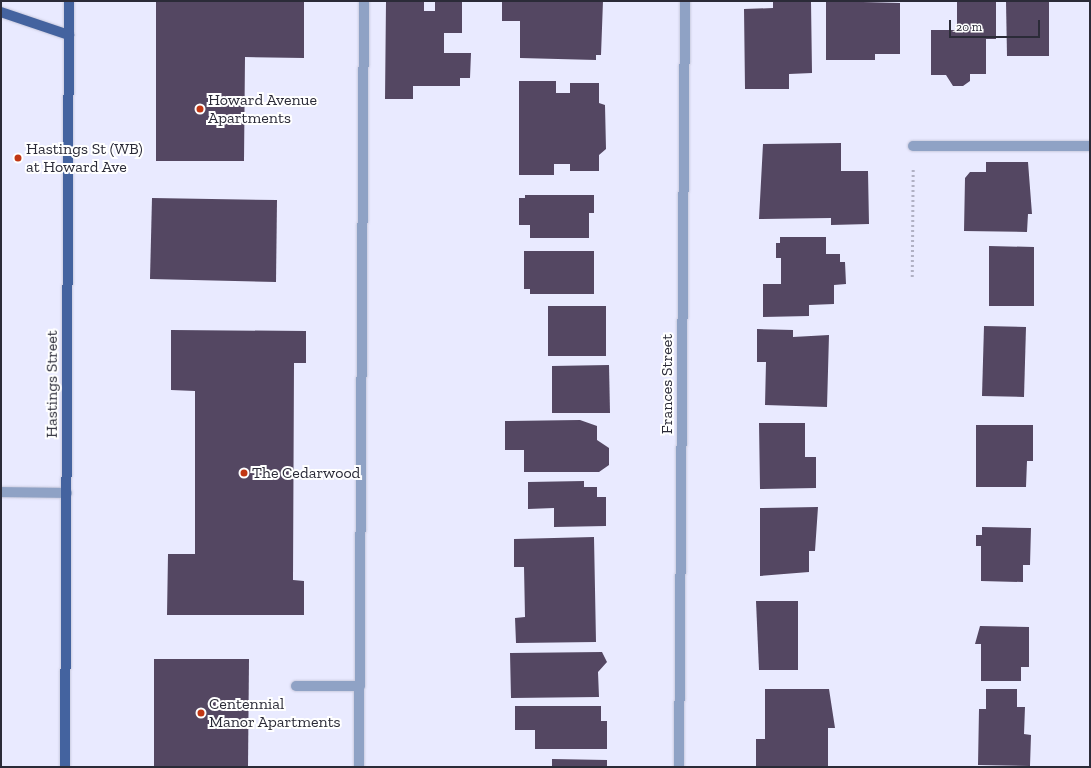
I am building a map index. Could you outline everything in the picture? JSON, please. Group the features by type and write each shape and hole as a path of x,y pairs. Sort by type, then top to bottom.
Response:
{"main road":[{"name":"Hastings Street","path":"65,767 68,1"},
{"path":"1,12 68,35"}],"street":[{"path":"359,767 364,1"},
{"name":"Frances Street","path":"679,767 684,1"},
{"path":"913,146 1090,146"},
{"path":"1,492 66,493"},
{"path":"296,686 360,686"}],"path":[{"path":"912,277 913,146"}],"building":[{"name":"Howard Avenue Apartments","path":"156,1 304,1 304,58 245,57 244,161 156,161"},
{"path":"386,1 424,1 424,11 435,11 435,1 462,1 462,33 444,33 444,53 471,53 470,78 460,78 460,86 413,86 413,99 385,99"},
{"path":"502,1 603,1 601,55 596,55 596,60 520,58 520,21 502,21"},
{"path":"773,1 811,1 812,73 789,74 789,89 745,89 744,9 773,8"},
{"path":"826,1 900,3 900,54 875,54 875,60 826,60"},
{"path":"957,1 996,1 996,39 986,39 986,74 970,74 970,81 963,86 953,86 946,75 931,75 931,30 957,30"},
{"path":"1006,1 1049,1 1049,56 1007,56"},
{"path":"519,81 556,81 556,93 570,93 570,83 599,83 599,103 605,105 606,149 599,155 599,171 570,171 570,164 554,164 554,175 519,175"},
{"path":"841,143 841,171 868,171 869,224 831,225 831,218 759,219 763,144"},
{"path":"986,162 1028,162 1032,214 1028,214 1027,232 964,231 965,178 970,172 986,172"},
{"path":"525,195 594,195 594,213 589,213 589,238 530,238 530,225 519,225 519,198 525,198"},
{"path":"152,198 277,200 276,282 150,279"},
{"path":"780,237 826,237 826,254 840,254 840,262 845,262 846,284 834,285 834,304 809,305 809,316 763,317 763,284 781,284 781,258 776,258 776,243 780,243"},
{"path":"989,246 1034,247 1034,306 989,306"},
{"path":"524,251 594,251 594,294 530,294 530,289 524,289"},
{"path":"548,306 606,306 606,356 548,356"},
{"path":"984,326 1026,327 1024,397 982,396"},
{"path":"757,329 793,330 793,337 829,335 827,407 765,405 766,362 757,362"},
{"name":"The Cedarwood","path":"171,330 306,331 306,363 294,363 293,580 304,581 304,615 167,615 168,554 195,554 195,391 171,390"},
{"path":"609,365 610,413 552,413 552,366"},
{"path":"580,420 597,426 597,440 609,448 609,465 599,472 524,472 524,450 505,450 505,421"},
{"path":"759,423 805,423 805,457 816,457 816,488 760,489"},
{"path":"976,425 1033,425 1033,461 1027,461 1026,487 976,487"},
{"path":"584,481 584,487 597,487 597,497 606,497 606,526 554,527 554,508 528,509 528,482"},
{"path":"818,507 815,551 809,551 809,572 760,576 760,508"},
{"path":"982,527 1031,528 1030,565 1023,565 1023,582 981,581 981,546 976,546 976,535 982,535"},
{"path":"594,537 596,642 516,643 515,618 525,617 524,567 514,567 514,539"},
{"path":"756,601 798,601 798,670 759,670"},
{"path":"980,626 1029,627 1029,667 1021,667 1021,681 981,681 981,644 975,644"},
{"path":"602,652 607,662 598,672 599,697 511,698 510,653"},
{"name":"Centennial Manor Apartments","path":"154,659 249,659 248,767 154,767"},
{"path":"765,689 829,689 835,728 828,728 828,767 756,767 756,739 765,739"},
{"path":"986,689 1017,689 1017,707 1025,707 1024,734 1031,735 1030,766 978,765 979,709 986,709"},
{"path":"515,706 601,706 601,721 607,721 607,749 535,749 535,730 515,730"},
{"path":"552,759 607,760 607,767 552,767"}],"place":[{"name":"Howard Avenue Apartments","path":"200,109"},
{"name":"Hastings St (WB) at Howard Ave","path":"18,158"},
{"name":"The Cedarwood","path":"244,473"},
{"name":"Centennial Manor Apartments","path":"201,713"}]}
